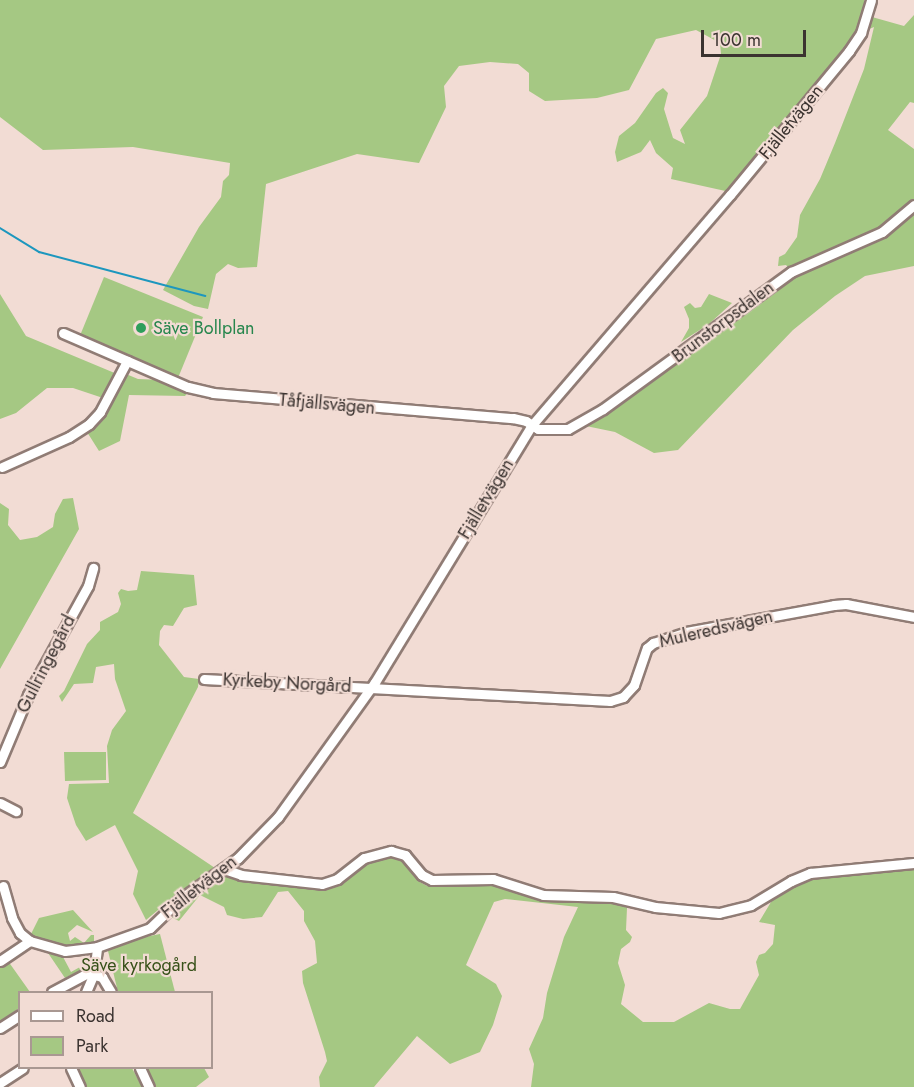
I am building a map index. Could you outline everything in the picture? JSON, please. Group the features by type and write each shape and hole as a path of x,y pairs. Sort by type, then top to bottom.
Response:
{"street":[{"name":"Fjälletvägen","path":"30,941 65,951 97,947 150,928 179,900 224,869 271,826 371,688 532,425 730,195 849,51 861,33 871,0"},
{"name":"Brunstorpsdalen","path":"532,425 538,429 554,430 568,429 582,424 791,272 882,232 914,205"},
{"name":"Tåfjällsvägen","path":"63,333 188,387 213,393 513,418 532,425"},
{"path":"2,467 69,437 89,424 100,412 127,361"},
{"name":"Gullringegård","path":"0,762 31,689 88,586 93,568"},
{"name":"Muleredsvägen","path":"371,688 610,702 623,697 634,685 647,648 653,643 686,632 791,611 840,605 914,617"},
{"name":"Kyrkeby Norgård","path":"204,679 371,688"},
{"path":"0,802 16,811"},
{"path":"224,869 241,875 327,884 364,858 394,851 405,855 420,873 430,879 493,879 543,895 613,897 655,907 719,913 751,904 810,873 914,863"},
{"path":"0,961 30,941 20,933 12,918 3,886"},
{"path":"87,991 94,973 97,947"},
{"path":"55,991 78,975 94,973 107,982 110,991"},
{"path":"0,1028 18,1016"},
{"path":"0,1083 21,1069"},
{"path":"71,1069 80,1087"},
{"path":"140,1069 149,1087"}],"green space":[{"path":"0,0 864,0 872,17 904,26 914,15 914,103 910,102 888,130 914,149 914,266 865,276 835,296 793,330 678,450 654,453 615,432 586,426 794,274 786,265 778,266 779,257 785,254 797,237 800,215 820,179 864,69 874,27 855,35 730,192 671,179 673,168 656,153 650,140 641,152 617,162 615,152 619,136 635,123 656,93 663,88 668,93 664,109 673,138 685,144 680,130 707,96 721,54 720,43 696,30 656,39 629,90 597,98 545,101 529,91 529,73 518,64 490,62 459,66 444,86 446,107 419,163 357,154 266,184 257,267 238,268 228,264 216,274 208,309 194,306 163,290 199,227 221,197 223,181 229,175 230,163 133,147 43,150 0,117"},
{"name":"Säve Bollplan","path":"104,277 203,317 178,378 79,338"},
{"path":"0,294 26,336 117,374 103,398 73,388 47,388 16,413 0,419"},
{"path":"709,294 732,303 709,324 681,342 689,328 689,319 684,307 690,303 695,308 701,307"},
{"path":"126,374 138,379 162,380 189,391 185,396 129,395 120,441 99,451 87,432 106,412"},
{"path":"73,498 79,529 0,669 0,503 9,509 8,525 20,540 37,537 53,527 55,514 63,499"},
{"path":"141,571 194,575 197,605 184,608 173,626 164,625 160,631 159,645 184,677 199,679 198,687 133,813 215,868 181,891 146,920 133,894 138,871 115,825 86,841 76,825 67,798 69,784 109,783 107,746 112,730 126,711 115,679 114,664 96,667 93,683 74,684 62,702 59,696 64,691 87,644 100,630 100,622 118,612 121,604 118,593 121,589 137,590"},
{"path":"64,752 106,752 106,780 65,781"},
{"path":"394,855 404,860 418,881 427,886 492,884 544,898 580,902 614,901 627,908 626,930 632,937 630,942 621,949 618,963 625,985 621,1004 643,1022 674,1022 709,1003 730,1009 740,1009 759,975 756,962 759,955 765,953 773,944 775,925 759,922 774,897 787,886 816,875 840,875 914,867 914,1087 531,1087 534,1064 529,1049 543,1018 547,993 564,937 578,907 505,899 494,902 466,965 496,984 502,996 493,1025 480,1052 450,1064 417,1036 374,1087 320,1087 319,1077 327,1061 303,983 302,971 317,963 315,941 304,921 304,911 288,891 278,892 262,917 243,919 227,915 224,907 200,895 179,921 169,916 181,903 220,875 333,887 373,858"},
{"path":"73,910 93,932 77,925 68,933 70,941 75,937 84,943 91,935 94,935 94,942 90,945 70,949 29,938 39,918"},
{"name":"Säve kyrkogård","path":"160,934 175,991 118,991 108,951 109,944"},
{"path":"46,950 75,954 62,955 71,972 89,962 89,966 65,978"},
{"path":"8,961 29,991 18,991 18,1009 0,1022 0,966"},
{"path":"75,1069 133,1069 142,1087 84,1087"},
{"path":"147,1069 205,1069 209,1077 196,1087 156,1087"}],"waterway":[{"path":"0,228 39,252 205,296"}],"place":[{"name":"Säve Bollplan","path":"141,328"}]}
